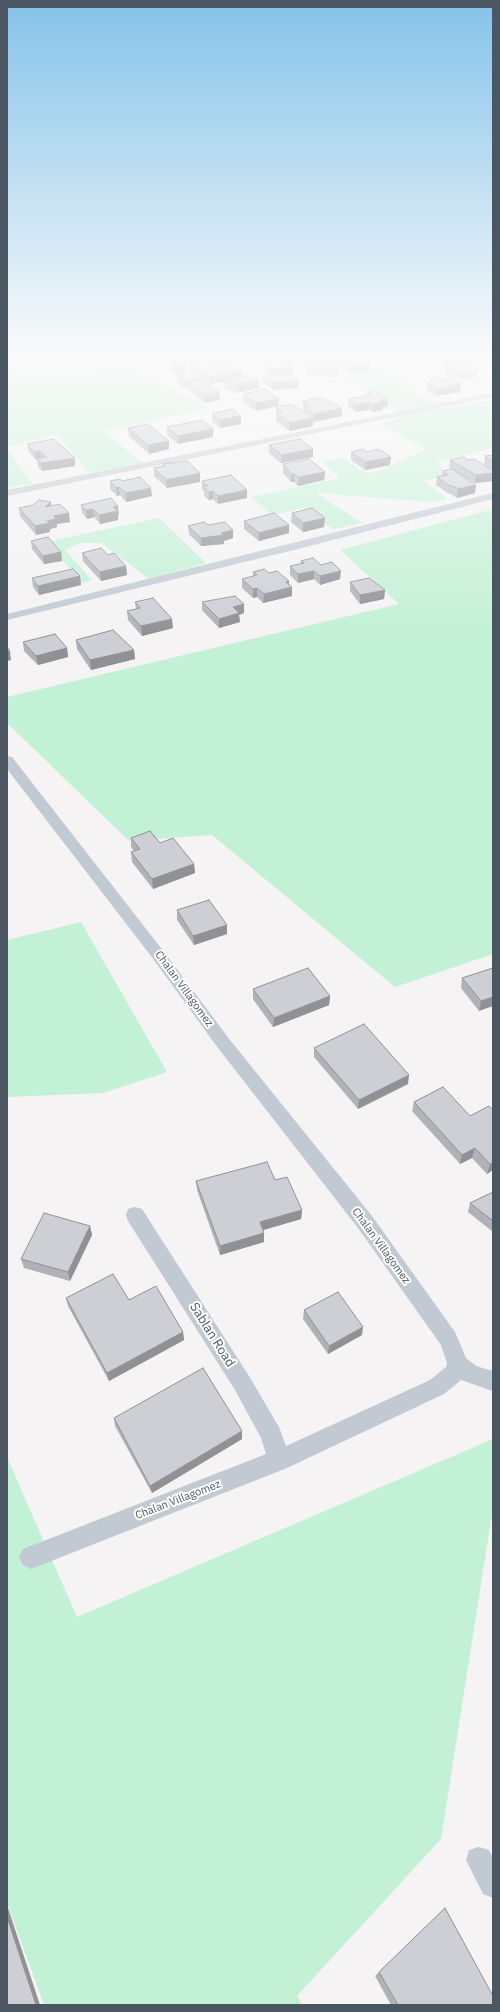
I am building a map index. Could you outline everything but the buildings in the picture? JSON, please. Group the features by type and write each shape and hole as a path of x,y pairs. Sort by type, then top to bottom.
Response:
{"street":[{"path":"7,493 241,446"},
{"path":"7,617 282,550 493,496"},
{"name":"Chalan Villagomez","path":"7,760 156,952 224,1044 365,1222 448,1339 457,1363 455,1372 448,1379 427,1392 279,1460 31,1557"},
{"name":"Sablan Road","path":"135,1215 242,1383 271,1434 279,1460"},
{"path":"457,1363 470,1374 493,1381"},
{"path":"479,1860 493,1884"}],"green space":[{"path":"67,446 122,446 142,463 89,473"},
{"path":"420,446 493,446 493,448 436,463 449,475 424,481 447,499 430,502 316,493 362,523 333,529 303,508 273,515 251,497 340,478 323,462 343,457 359,470 374,473 426,449"},
{"path":"7,449 32,483 7,488"},
{"path":"493,509 493,954 395,987 212,835 129,841 7,723 7,697 399,604 340,550"},
{"path":"159,518 206,563 149,579 102,543 80,543 65,550 92,580 83,583 46,542"},
{"path":"81,922 167,1072 103,1093 7,1097 7,940"},
{"path":"493,1439 493,1508 441,1839 297,1996 302,2005 44,2005 7,1903 7,1457 77,1617"}]}
